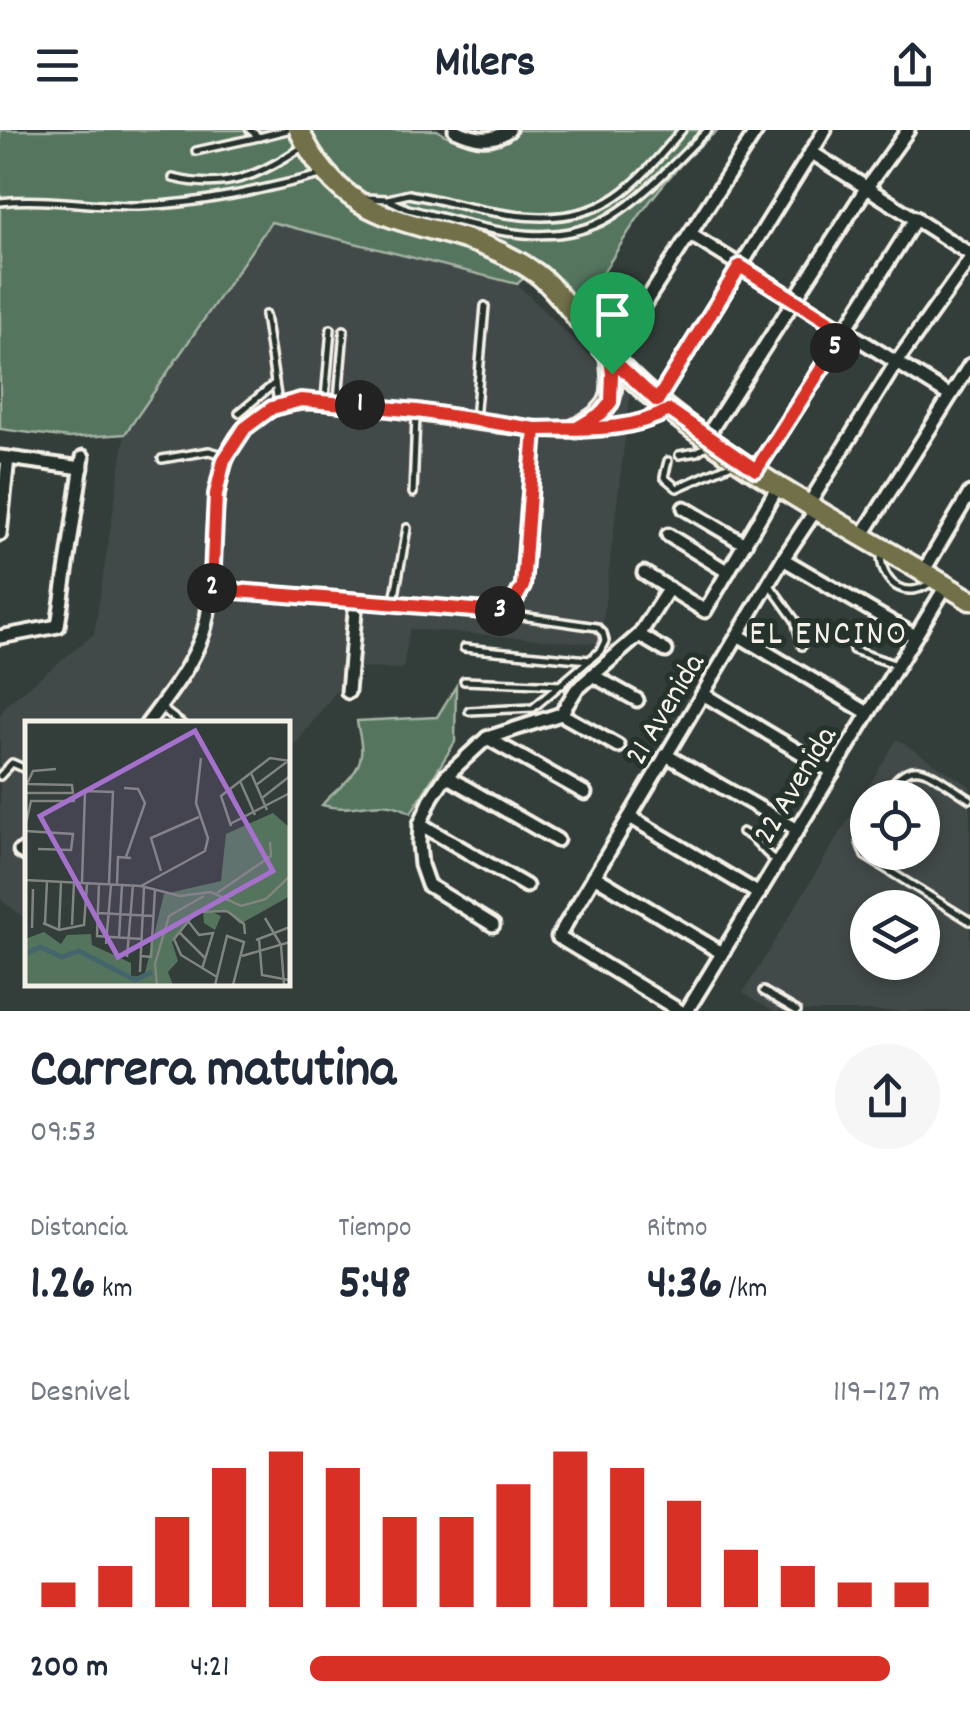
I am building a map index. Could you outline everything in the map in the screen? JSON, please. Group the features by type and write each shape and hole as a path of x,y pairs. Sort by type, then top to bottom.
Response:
{"main road":[{"path":"302,138 324,174 351,198 384,217 470,239 513,258 541,276 610,357 663,406 779,485 970,600"},
{"path":"577,428 602,413 611,402 610,357"}],"street":[{"path":"455,130 480,139 492,139 510,130"},
{"path":"610,357 757,130"},
{"path":"152,721 202,633 212,589 216,494 227,456 245,428 278,406 301,400 417,411 535,429 628,427 663,406 740,266 826,130"},
{"path":"710,439 794,300 908,130"},
{"path":"811,152 970,256"},
{"path":"748,465 845,332 916,218"},
{"path":"690,235 949,395"},
{"name":"21 Avenida","path":"684,1011 558,937 896,363 970,256"},
{"path":"862,536 970,366"},
{"path":"212,589 498,612 514,602 523,586 535,429"},
{"path":"0,534 4,458 82,463 58,626 0,637"},
{"path":"644,573 706,611 779,485"},
{"name":"22 Avenida","path":"684,1011 915,636 970,493"},
{"path":"684,508 745,544"},
{"path":"668,536 728,572"},
{"path":"782,559 915,636"},
{"path":"493,924 428,885 420,865 420,824 446,776 487,738 561,714 576,690 639,635 668,588"},
{"path":"348,692 356,601"},
{"path":"639,635 666,651"},
{"path":"738,636 868,713"},
{"path":"592,675 638,700"},
{"path":"703,694 833,772"},
{"path":"561,714 618,746"},
{"path":"487,738 585,792"},
{"path":"666,755 798,830"},
{"path":"446,776 557,840"},
{"path":"630,817 759,894"},
{"path":"420,824 526,886"},
{"path":"594,876 722,953"}],"lane":[{"path":"250,130 258,137"},
{"path":"196,151 287,130"},
{"path":"351,198 388,199 408,194 540,218 583,213 633,183 682,130"},
{"path":"388,199 408,209 507,231 563,233 588,227 620,210 708,130"},
{"path":"173,178 200,182 248,178 260,174 302,138"},
{"path":"0,202 180,204 243,196 324,174"},
{"path":"475,420 485,306"},
{"path":"265,315 278,406"},
{"path":"330,329 331,403"},
{"path":"331,403 344,330"},
{"path":"240,413 275,383"},
{"path":"413,493 417,411"},
{"path":"679,455 697,452 710,439"},
{"path":"162,458 209,450 227,456"},
{"path":"668,461 664,476 677,488 748,465"},
{"path":"394,604 407,528"},
{"path":"881,547 886,578 900,590 915,591 935,579"},
{"path":"768,583 794,620 802,646"},
{"path":"469,711 533,708 600,651 604,640 604,632 597,627 498,612"},
{"path":"464,648 589,660"},
{"path":"853,650 897,665"},
{"path":"464,681 562,685"},
{"path":"159,707 178,721"},
{"path":"0,776 12,763 25,769"},
{"path":"894,780 900,772 912,768 938,780"},
{"path":"940,781 970,800"},
{"path":"742,832 759,842 766,854 778,862"},
{"path":"888,870 970,921"},
{"path":"762,991 797,1011"}],"shaded area":[{"path":"271,221 517,284 630,396 600,644 410,629 403,669 345,668 342,684 290,751 290,721 25,721 25,918 0,899 0,715 7,704 94,634 125,434"},
{"path":"897,739 970,786 970,1011 774,1011 743,993 850,817 850,870 940,870 940,780 872,780"}],"green space":[{"path":"0,130 437,130 455,139 475,141 515,130 718,130 658,191 581,311 537,267 517,284 271,222 125,434 69,438 0,429"},
{"path":"456,686 455,742 411,813 378,804 345,808 322,805 351,776 359,762 357,721 437,717"}],"district":[{"name":"EL ENCINO","path":"829,631"}],"route":[{"path":"612,374 610,357 657,401 740,266 845,332 756,470 669,410 628,427 535,429 523,586 514,602 498,612 212,589 216,494 224,460 245,428 272,408 301,400 417,411 535,429 577,428 602,413 611,402 612,374"}]}
